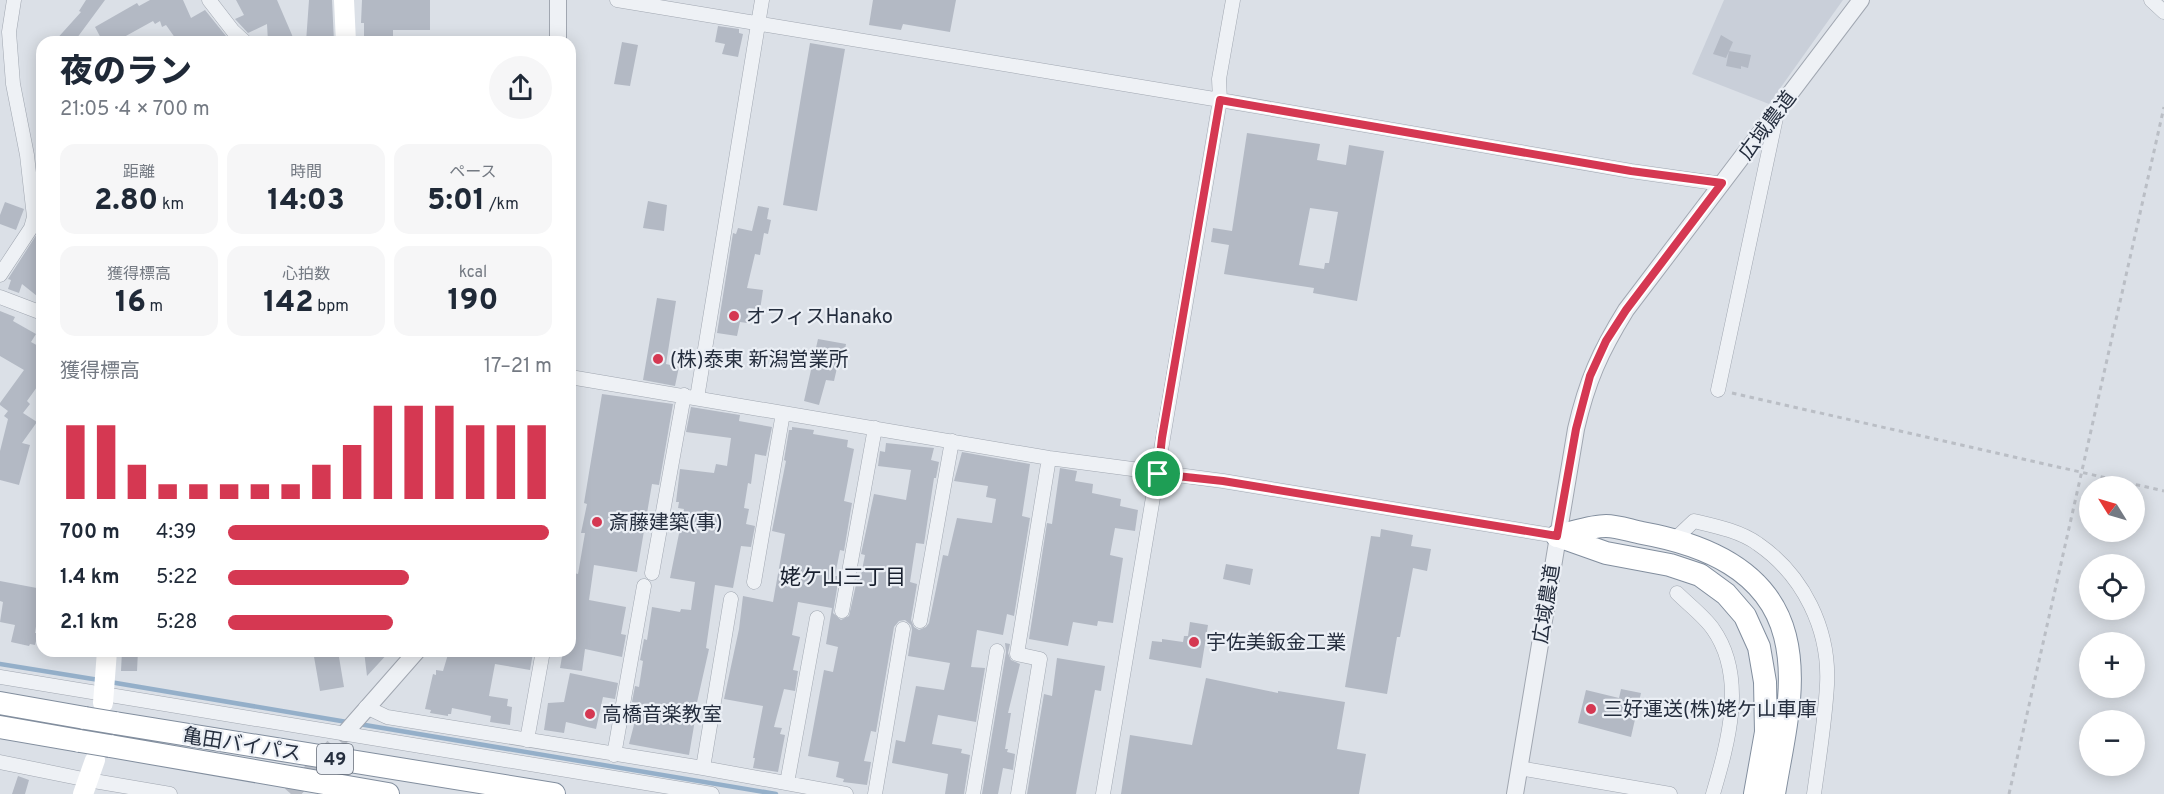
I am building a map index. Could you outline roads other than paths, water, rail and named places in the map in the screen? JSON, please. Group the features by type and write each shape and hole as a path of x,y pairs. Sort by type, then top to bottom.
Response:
{"highway":[{"path":"1557,536 1606,526 1675,539 1719,556 1743,571 1759,587 1775,610 1785,635 1789,674 1789,696 1774,794"},
{"path":"1557,536 1606,553 1670,565 1700,575 1726,594 1745,616 1759,647 1765,682 1766,732 1755,794"},
{"name":"亀田バイパス","path":"0,704 554,794"},
{"name":"亀田バイパス","path":"0,727 81,741 102,753 388,794"}],"main road":[{"path":"344,0 346,36"},
{"path":"104,690 107,657"},
{"path":"86,787 102,753"}],"street":[{"path":"0,275 31,228 34,216 27,155 13,84 9,32 14,0"},
{"path":"209,0 238,36"},
{"path":"558,0 558,36"},
{"path":"617,0 1631,171 1722,183"},
{"path":"652,573 690,397 762,0"},
{"path":"1103,794 1220,100 1219,80 1233,0"},
{"name":"広域農道","path":"1515,794 1576,429 1590,376 1606,341 1626,310 1861,0"},
{"path":"2151,0 2164,12"},
{"path":"1718,390 1778,111"},
{"path":"0,297 36,312"},
{"path":"576,378 1049,458 1234,483 1557,536"},
{"path":"754,582 783,413"},
{"path":"842,611 875,428"},
{"path":"920,621 952,441"},
{"path":"1018,794 1040,659 1017,654 1049,458"},
{"path":"1675,539 1694,521 1724,528 1757,542 1786,568 1806,593 1818,622 1825,652 1827,683 1815,794"},
{"path":"614,755 644,586"},
{"path":"1677,593 1713,628 1725,654 1732,684 1731,723 1713,794"},
{"path":"703,768 731,599"},
{"path":"787,783 818,618"},
{"path":"875,794 903,629"},
{"path":"973,794 997,651"},
{"path":"354,722 412,657"},
{"path":"527,740 542,657"},
{"path":"0,677 354,722 712,794"},
{"path":"354,722 387,717 703,768 846,794"},
{"path":"0,762 86,787 170,794"},
{"path":"1518,768 1670,794"}],"waterway":[{"path":"0,664 99,680"},
{"path":"110,682 347,722"},
{"path":"359,724 776,794"}],"tunnel":[{"path":"291,794 345,733"}],"place":[{"name":"オフィスHanako","path":"734,316"},
{"name":"(株)泰東 新潟営業所","path":"658,359"},
{"name":"斎藤建築(事)","path":"597,522"},
{"name":"宇佐美鈑金工業","path":"1194,642"},
{"name":"三好運送(株)姥ケ山車庫","path":"1591,709"},
{"name":"高橋音楽教室","path":"590,714"}],"district":[{"name":"姥ケ山三丁目","path":"843,577"}]}
